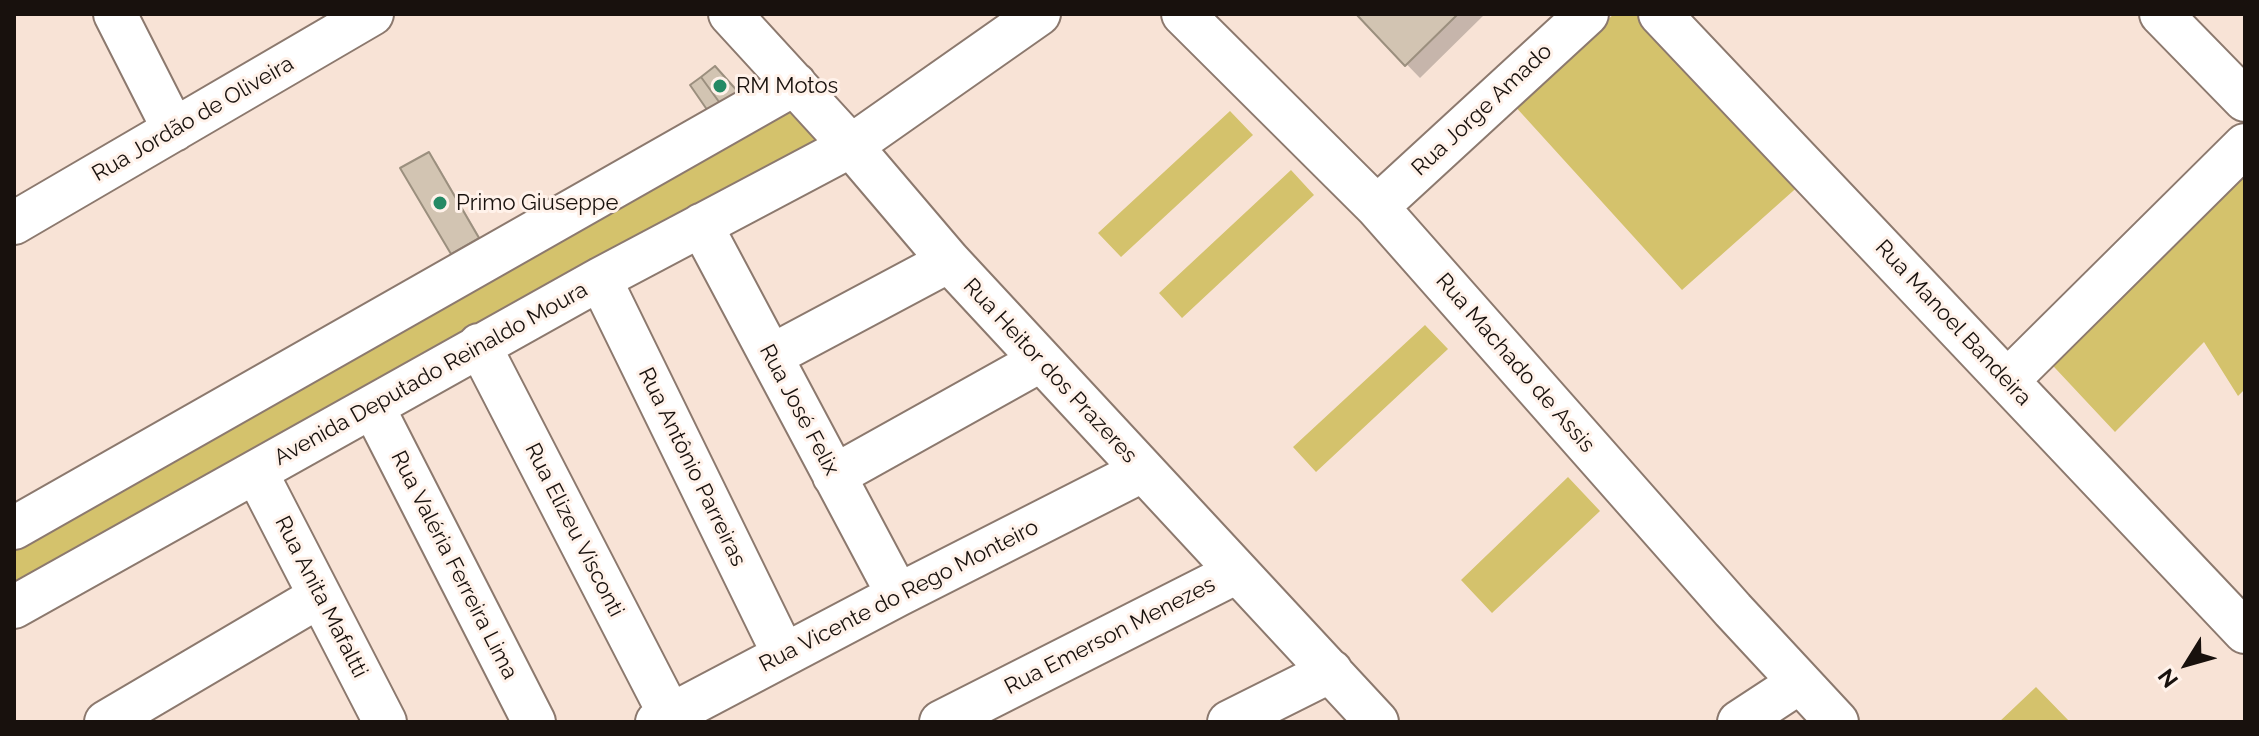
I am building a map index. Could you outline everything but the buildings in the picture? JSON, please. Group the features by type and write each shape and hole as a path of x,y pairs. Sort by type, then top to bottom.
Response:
{"street":[{"path":"115,14 174,130"},
{"name":"Rua Jordão de Oliveira","path":"14,223 372,14"},
{"name":"Rua Heitor dos Prazeres","path":"730,14 1040,361 1377,722"},
{"name":"Avenida Deputado Reinaldo Moura","path":"16,602 256,472 479,345 851,146 1039,14"},
{"name":"Rua Machado de Assis","path":"1183,14 1377,207 1722,598 1837,722"},
{"name":"Rua Jorge Amado","path":"1377,207 1587,14"},
{"name":"Rua Manoel Bandeira","path":"1660,14 2245,632"},
{"path":"2161,14 2245,100"},
{"path":"14,528 795,84"},
{"path":"2008,380 2245,145"},
{"name":"Rua José Felix","path":"701,225 898,595"},
{"path":"771,356 949,261"},
{"name":"Rua Antônio Parreiras","path":"600,279 784,655"},
{"name":"Rua Elizeu Visconti","path":"479,345 663,718"},
{"path":"834,476 1040,361"},
{"name":"Rua Valéria Ferreira Lima","path":"373,407 534,722"},
{"name":"Rua Vicente do Rego Monteiro","path":"663,718 1142,471"},
{"name":"Rua Anita Mafaltti","path":"256,472 385,722"},
{"name":"Rua Emerson Menezes","path":"941,722 1237,572"},
{"path":"106,722 320,596"},
{"path":"1229,722 1331,671"},
{"path":"1739,722 1800,682"}],"shaded area":[{"path":"1614,14 1649,14 1802,183 1682,290 1513,104"},
{"path":"795,84 851,146 14,607 14,528"},
{"path":"1230,111 1253,135 1121,257 1098,233"},
{"path":"2245,145 2245,389 2238,396 2204,342 2115,432 2041,353"},
{"path":"1291,170 1314,195 1182,318 1159,293"},
{"path":"1425,325 1448,349 1316,472 1293,447"},
{"path":"1568,477 1600,511 1492,613 1461,580"},
{"path":"2036,687 2070,722 1999,722"}],"place":[{"name":"RM Motos","path":"720,86"},
{"name":"Primo Giuseppe","path":"440,203"}]}
